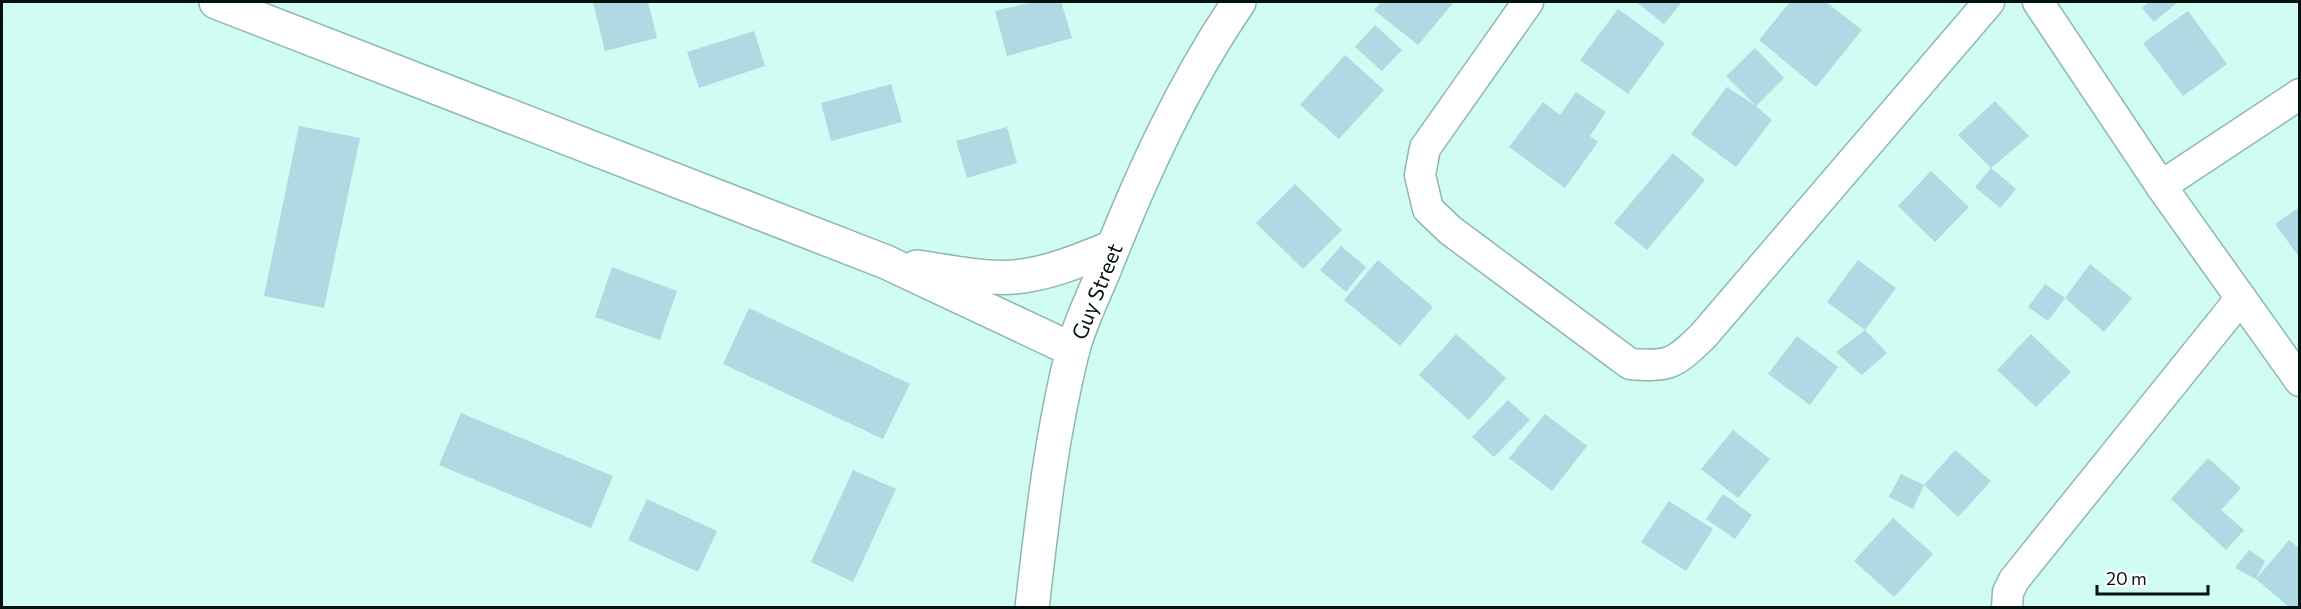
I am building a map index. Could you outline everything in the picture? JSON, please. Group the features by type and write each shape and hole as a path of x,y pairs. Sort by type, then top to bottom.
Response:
{"street":[{"path":"216,2 886,262 1073,350"},
{"name":"Guy Street","path":"1032,608 1047,473 1073,350 1113,248 1163,135 1209,45 1239,2"},
{"path":"1528,2 1425,148 1420,175 1428,209 1450,230 1630,364 1653,366 1678,360 1702,336 1989,2"},
{"path":"2038,2 2161,186 2300,381"},
{"path":"2161,186 2300,94"},
{"path":"886,262 999,276 1027,276 1056,269 1113,248"},
{"path":"2007,608 2008,592 2014,580 2241,298"}],"building":[{"path":"593,2 648,2 657,38 605,51"},
{"path":"1032,2 1061,2 1072,38 1007,56 995,11"},
{"path":"1381,2 1454,2 1418,45 1374,10"},
{"path":"1636,2 1682,2 1664,24"},
{"path":"1790,2 1826,2 1862,30 1816,87 1759,40"},
{"path":"2149,2 2178,2 2154,22 2142,8"},
{"path":"1618,9 1665,43 1628,94 1580,60"},
{"path":"2188,11 2227,64 2183,96 2143,43"},
{"path":"1375,25 1402,50 1382,71 1355,47"},
{"path":"754,31 765,66 699,88 687,52"},
{"path":"1755,48 1784,78 1756,106 1726,76"},
{"path":"1345,55 1384,90 1339,139 1300,105"},
{"path":"891,84 902,122 831,141 821,103"},
{"path":"1727,87 1756,106 1772,120 1736,167 1691,134"},
{"path":"1576,92 1606,112 1590,136 1598,142 1565,188 1509,147 1543,102 1560,115"},
{"path":"1995,101 2029,136 1991,168 1958,135"},
{"path":"299,126 360,138 324,308 264,296"},
{"path":"1007,127 1017,163 967,178 956,141"},
{"path":"1673,153 1705,180 1647,250 1614,223"},
{"path":"1991,168 2016,189 2000,208 1975,187"},
{"path":"1931,171 1969,207 1935,242 1898,206"},
{"path":"1295,184 1342,230 1303,269 1256,223"},
{"path":"2300,207 2300,258 2275,224"},
{"path":"1341,246 1366,267 1346,292 1320,270"},
{"path":"1378,260 1433,307 1400,346 1344,300"},
{"path":"1858,260 1896,288 1865,330 1827,302"},
{"path":"2090,264 2132,298 2104,332 2065,298"},
{"path":"612,267 677,291 660,340 595,317"},
{"path":"2045,284 2065,298 2048,321 2028,307"},
{"path":"749,308 910,384 883,439 723,364"},
{"path":"1865,330 1887,353 1862,375 1836,352"},
{"path":"1456,334 1506,378 1469,420 1419,375"},
{"path":"2031,334 2071,372 2036,407 1997,370"},
{"path":"1797,336 1838,367 1810,405 1768,374"},
{"path":"1508,400 1530,420 1494,457 1472,437"},
{"path":"461,413 613,476 591,528 439,465"},
{"path":"1545,414 1587,446 1552,491 1509,458"},
{"path":"1733,430 1770,459 1738,498 1701,469"},
{"path":"1955,450 1991,481 1958,517 1924,485"},
{"path":"2208,458 2241,488 2221,510 2244,530 2226,550 2171,499"},
{"path":"853,470 896,489 853,582 811,562"},
{"path":"1901,474 1924,485 1913,509 1889,497"},
{"path":"1723,494 1752,515 1735,539 1706,519"},
{"path":"647,499 717,531 698,572 628,540"},
{"path":"1669,501 1713,529 1686,571 1641,542"},
{"path":"1893,518 1933,554 1894,597 1854,561"},
{"path":"2289,540 2300,549 2298,608 2290,608 2256,579"},
{"path":"2249,550 2265,561 2256,579 2235,568"}]}
